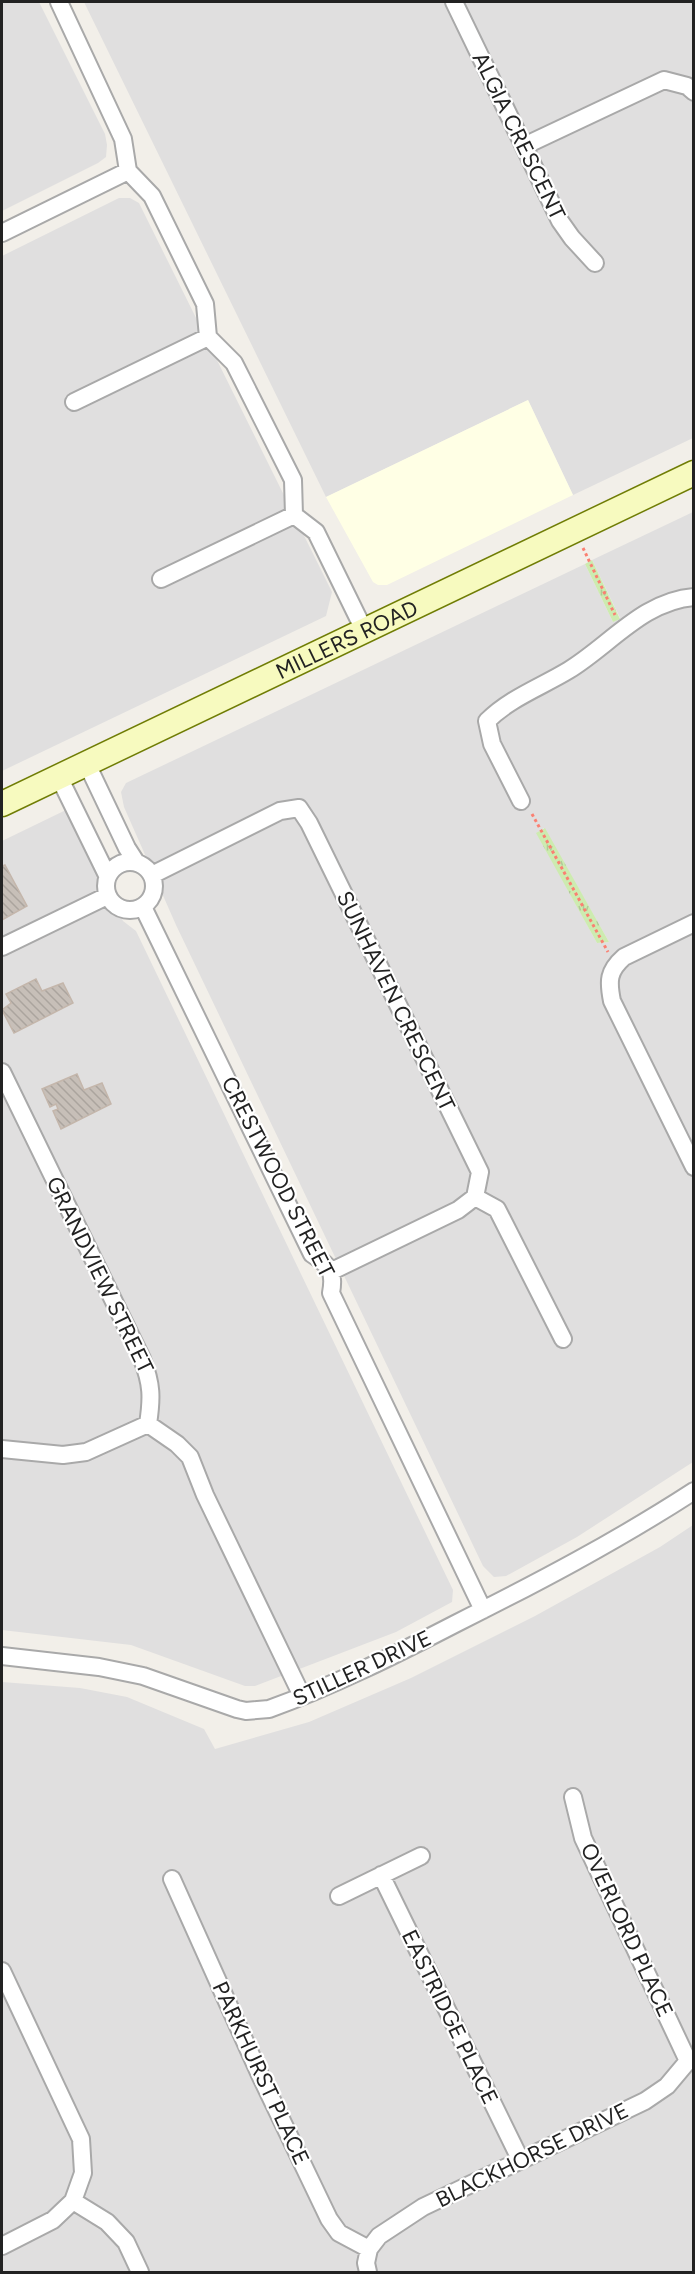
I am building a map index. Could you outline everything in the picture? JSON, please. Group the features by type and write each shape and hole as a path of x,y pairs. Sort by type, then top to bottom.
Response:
{"street":[{"path":"59,2 123,139 128,171 152,196 205,304 208,337 234,363 293,480 294,515"},
{"name":"ALGIA CRESCENT","path":"454,2 560,221 595,263"},
{"path":"524,146 664,80 687,86 693,92"},
{"path":"2,233 128,171"},
{"path":"74,402 208,337"},
{"name":"MILLERS ROAD","path":"2,804 693,473"},
{"path":"161,579 294,515"},
{"path":"294,515 316,532 364,630"},
{"path":"521,801 492,744 487,721 501,707 570,670 647,612 670,600 693,597"},
{"path":"87,764 127,848 136,862 148,869 152,875 154,889 152,896 143,907 135,910 118,908 107,896 105,889 108,875 120,863 136,862"},
{"path":"59,777 108,875"},
{"name":"SUNHAVEN CRESCENT","path":"152,875 280,811 299,808 315,834 480,1172 475,1197"},
{"path":"2,947 107,896"},
{"name":"CRESTWOOD STREET","path":"143,907 312,1254 332,1271 331,1293 483,1610"},
{"path":"693,923 624,957 615,964 609,982 612,1001 693,1167"},
{"name":"GRANDVIEW STREET","path":"2,1072 147,1370 151,1380 152,1397 148,1424"},
{"path":"332,1271 458,1210 475,1197 496,1209 563,1339"},
{"path":"2,1449 63,1455 86,1452 148,1424 177,1444 190,1457 205,1495 302,1696"},
{"name":"STILLER DRIVE","path":"2,1656 99,1667 143,1676 246,1711 269,1709 401,1652 564,1569 693,1491"},
{"name":"OVERLORD PLACE","path":"573,1797 583,1838 691,2061"},
{"path":"339,1896 421,1856"},
{"name":"EASTRIDGE PLACE","path":"381,1875 520,2159"},
{"name":"PARKHURST PLACE","path":"172,1879 260,2075 329,2219 339,2233 369,2249"},
{"path":"2,1971 81,2139 83,2173 73,2201 53,2220 2,2246"},
{"name":"BLACKHORSE DRIVE","path":"369,2249 379,2236 423,2207 645,2100 667,2086 691,2061"},
{"path":"73,2201 107,2222 126,2242 140,2272"},
{"path":"368,2272 366,2263 369,2249"}],"path":[{"path":"574,530 622,631"},
{"path":"521,801 536,819 615,964"}],"shaded area":[{"path":"2,2 39,2 105,134 107,145 106,157 98,163 2,211"},
{"path":"84,2 693,2 693,438 573,495 528,400 326,497"},
{"path":"119,198 130,198 139,203 332,592 326,616 2,771 2,256"},
{"path":"528,400 573,495 387,585 378,585 373,582 326,497"},
{"path":"693,512 693,1462 577,1537 506,1576 494,1577 483,1566 176,925 124,807 121,792 126,783 585,564 613,622 620,618 592,560","holes":["544,828 609,942 597,943 537,833"]},
{"path":"68,809 123,921 136,931 453,1590 452,1602 396,1632 255,1686 245,1686 131,1645 2,1630 2,841"},
{"path":"693,1525 693,2272 2,2272 2,1682 80,1688 127,1697 204,1729 215,1749 309,1722 411,1678 535,1616 660,1547"}],"green space":[{"path":"592,560 620,619 613,622 585,564"},
{"path":"545,828 609,942 597,943 536,833"}],"building":[{"path":"5,865 27,906 2,920 2,866"},
{"path":"36,979 42,991 63,983 73,1003 14,1033 2,1010 11,1003 6,994"},
{"path":"77,1074 84,1090 102,1083 111,1104 61,1129 53,1111 58,1109 56,1104 50,1107 42,1089"}]}
